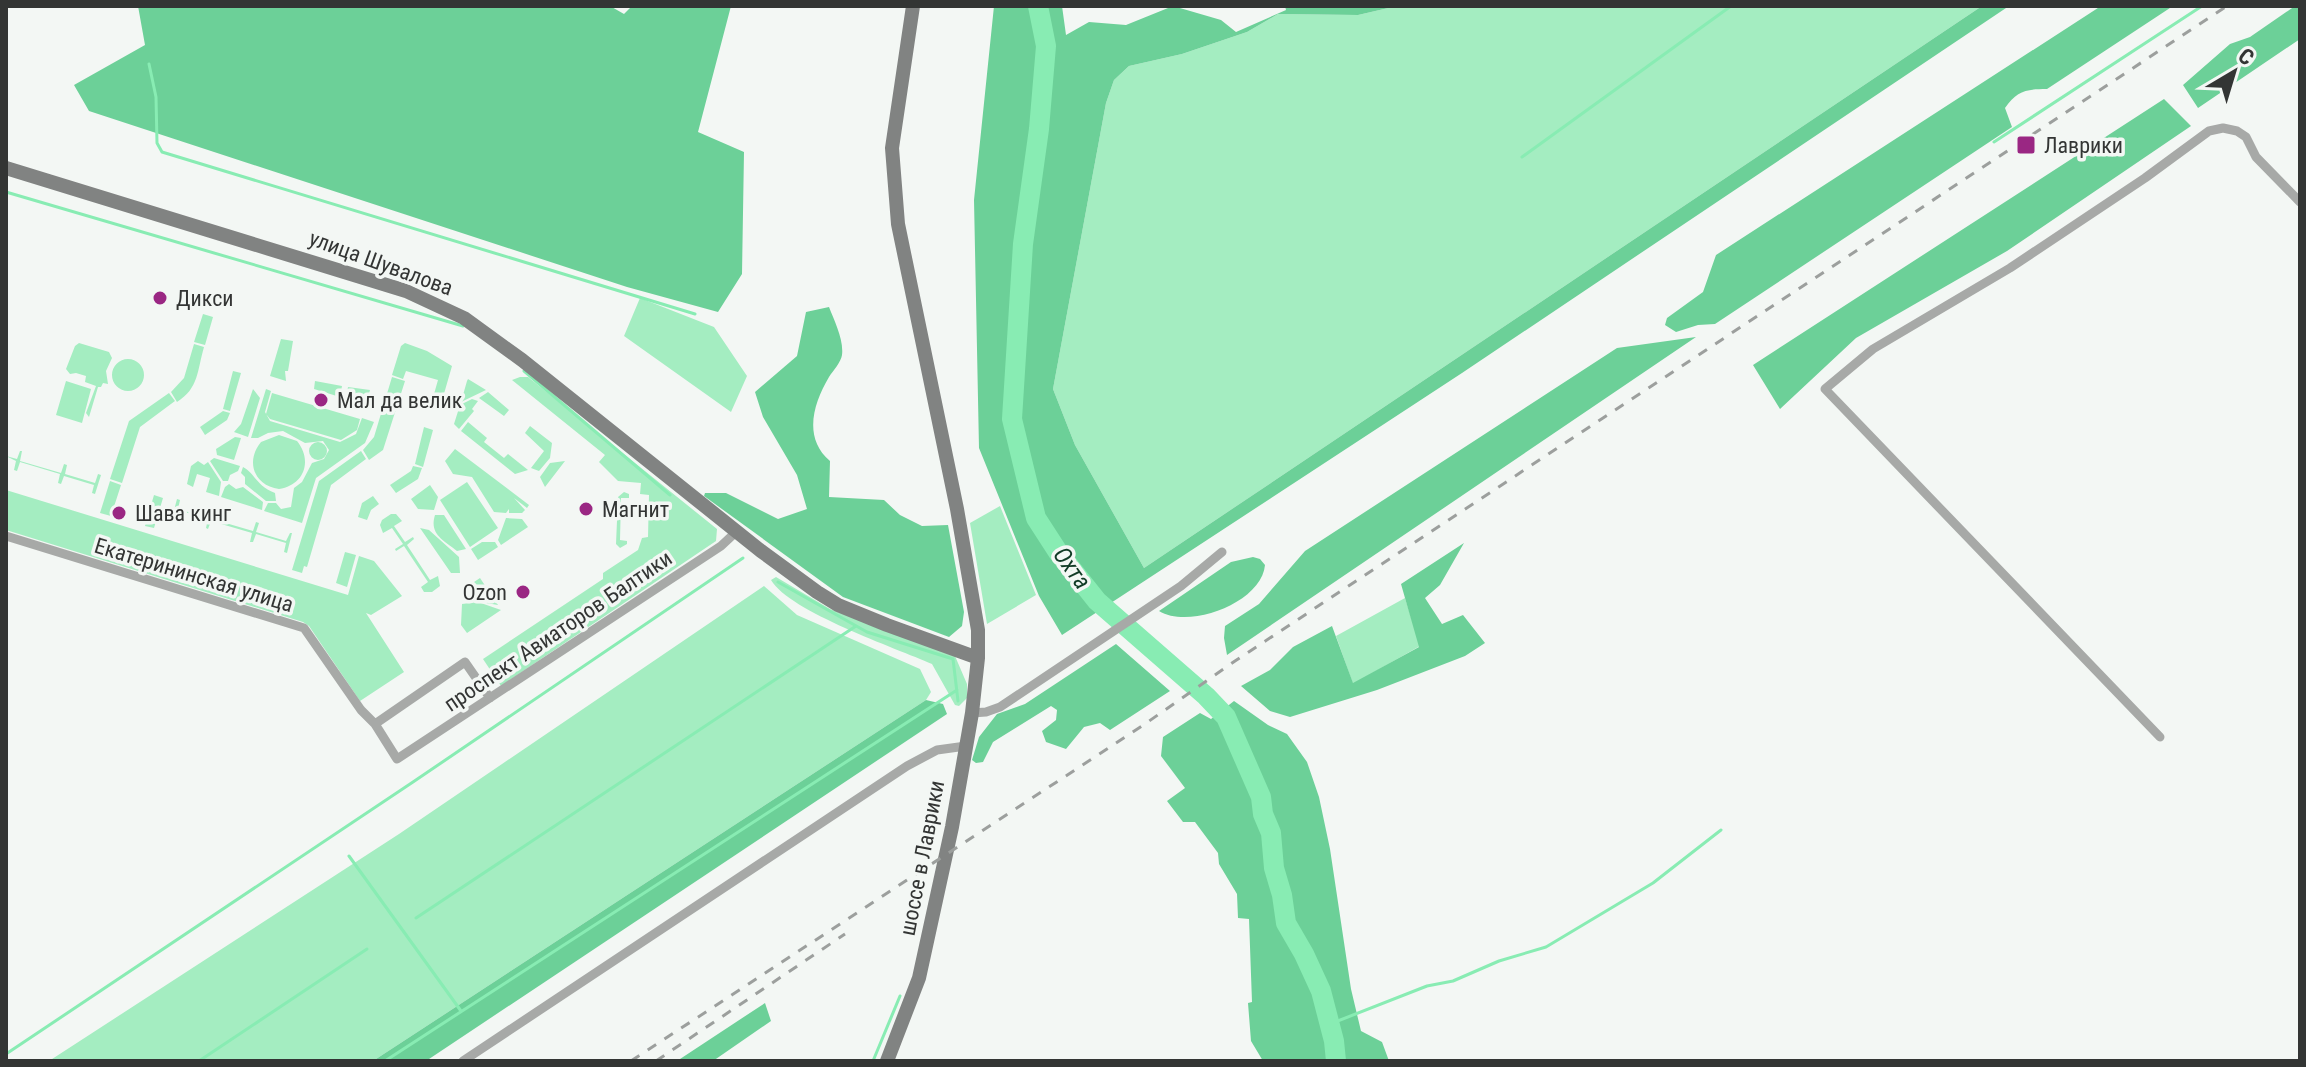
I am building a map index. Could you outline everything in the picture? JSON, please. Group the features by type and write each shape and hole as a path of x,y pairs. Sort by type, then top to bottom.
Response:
{"street":[{"name":"шоссе в Лаврики","path":"887,1061 904,1025 919,978 952,827 972,713 978,658 978,630 957,509 898,224 892,148 913,6"},
{"path":"2160,737 1825,389 1873,349 2010,268 2145,178 2209,131 2223,128 2246,137 2256,157 2300,202"},
{"name":"улица Шувалова","path":"6,168 406,291 439,305 474,324 522,360 736,532 838,605 978,658"},
{"name":"проспект Авиаторов Балтики","path":"397,759 721,546 736,532"},
{"name":"Екатерининская улица","path":"6,536 304,628 397,759"},
{"path":"972,713 1000,707 1181,586 1222,552"},
{"path":"375,724 465,662 490,698"},
{"path":"463,1061 907,766 937,750 966,746"}],"green space":[{"path":"138,6 610,6 624,14 632,6 731,6 698,132 744,152 742,274 718,312 627,287 89,111 74,85 145,45"},
{"path":"994,6 1062,6 1066,35 1089,22 1126,25 1173,6 1221,20 1236,32 1286,10 1285,6 1397,6 1358,15 1278,14 1247,32 1182,54 1129,66 1114,80 1106,103 1053,389 1075,445 1144,568 1982,6 2009,6 1462,373 1062,635 1039,596 979,448 974,200"},
{"path":"1397,6 1982,6 1144,568 1075,445 1053,389 1106,103 1114,80 1129,66 1182,54 1247,32 1278,14 1358,15"},
{"path":"2101,6 2173,6 2047,89 2018,95 2005,108 2012,127 1715,324 1698,325 1676,332 1665,325 1667,318 1703,292 1716,255"},
{"path":"2295,6 2300,6 2300,39 2198,108 2183,85 2230,44 2250,37"},
{"path":"2164,99 2191,126 2007,251 1856,338 1780,409 1753,365"},
{"path":"640,298 714,327 747,376 731,412 624,336"},
{"path":"829,307 840,337 842,355 823,387 813,420 816,442 830,461 829,497 884,500 900,515 922,526 948,525 964,612 962,626 949,637 843,597 704,496 705,493 726,493 778,519 807,509 797,475 763,417 755,392 797,356 806,312"},
{"path":"203,314 213,317 205,345 194,342"},
{"path":"1696,337 1227,655 1225,626 1259,604 1305,551 1617,348"},
{"path":"281,339 293,341 288,371 285,371 286,381 270,376"},
{"path":"79,343 109,352 112,358 106,371 108,384 98,387 89,417 86,413 96,386 85,382 86,376 70,374 66,369"},
{"path":"405,343 427,351 452,366 439,411 430,408 438,380 406,371 403,379 392,375 401,346"},
{"path":"194,344 204,347 198,371 190,391 177,402 171,392 184,378"},
{"path":"128,359 139,364 144,375 139,386 128,391 117,386 112,375 117,364"},
{"path":"233,371 241,373 230,411 223,409"},
{"path":"392,377 405,381 383,450 369,460 363,450 374,437"},
{"path":"528,377 717,529 716,541 501,686 483,659 603,579 603,573 638,550 642,538 648,537 649,495 640,494 641,483 618,481 599,462 605,455 512,380"},
{"path":"66,381 91,389 82,423 56,415"},
{"path":"315,381 342,386 340,397 314,389"},
{"path":"467,381 486,390 461,402"},
{"path":"348,387 370,390 367,401 362,404 346,399"},
{"path":"253,389 260,398 248,437 234,432 241,424"},
{"path":"266,389 271,391 265,412 270,421 340,442 356,434 362,418 374,422 365,443 316,478 302,523 264,511 268,503 276,503 281,509 291,507 294,488 302,482 312,463 324,459 329,450 323,441 305,443 283,431 251,438"},
{"path":"488,392 509,410 504,416 479,398"},
{"path":"169,393 175,401 140,427 122,483 110,479 129,421"},
{"path":"272,393 360,419 357,430 341,440 270,419 266,414"},
{"path":"472,399 478,401 472,409 474,411 459,429 454,424 460,405"},
{"path":"223,411 230,413 227,420 205,435 200,427"},
{"path":"468,422 487,438 484,442 504,458 508,454 528,470 515,474 461,431"},
{"path":"530,426 552,443 550,458 539,471 531,468 544,451 525,433"},
{"path":"424,427 433,430 423,467 415,464"},
{"path":"279,435 297,441 305,464 295,483 279,489 263,483 253,464 261,442"},
{"path":"235,437 241,438 234,460 217,455 216,449"},
{"path":"318,442 327,451 318,460 309,451"},
{"path":"455,449 529,505 527,508 514,498 525,510 522,513 509,513 509,509 506,513 494,512 472,477 453,474 445,461"},
{"path":"20,451 20,461 61,473 64,464 67,465 65,474 95,483 98,474 101,475 95,494 92,493 94,485 64,476 61,484 58,483 60,474 20,462 17,471 14,470 16,461 6,456 17,459"},
{"path":"361,451 366,459 331,485 307,567 304,566 302,573 292,570 319,481"},
{"path":"214,458 240,466 238,471 230,475 228,481 223,481 210,461"},
{"path":"198,461 204,465 208,462 221,482 219,496 206,492 210,478 197,474 193,487 187,484 191,466"},
{"path":"565,461 545,487 540,477 550,463"},
{"path":"413,466 422,468 418,479 396,493 390,485 411,471"},
{"path":"243,467 275,493 276,501 266,501 245,484 241,473"},
{"path":"110,481 121,485 111,516 100,513"},
{"path":"467,482 498,528 470,547 440,500"},
{"path":"229,484 236,489 243,487 263,502 262,510 221,497"},
{"path":"430,485 438,497 434,510 418,509 411,499"},
{"path":"6,490 348,595 359,556 374,561 402,596 371,615 366,613 404,672 360,701 309,626 303,622 6,530"},
{"path":"624,492 629,494 629,498 621,498 620,540 627,541 627,544 620,548 616,544 618,497"},
{"path":"154,495 163,498 154,528 145,526"},
{"path":"373,496 379,504 371,510 367,520 358,517 362,503"},
{"path":"177,499 180,500 178,509 208,518 211,509 214,510 212,519 253,531 256,522 259,523 256,532 286,541 292,533 287,553 284,552 286,543 256,534 250,542 252,533 211,521 208,529 208,519 178,510 174,519"},
{"path":"1000,506 1036,595 987,624 970,523"},
{"path":"396,514 402,521 394,526 405,542 413,537 407,545 430,580 438,576 440,586 432,592 424,592 421,587 428,582 404,546 396,551 403,544 392,528 383,533 382,520"},
{"path":"435,515 444,515 466,549 457,551 438,536 434,527"},
{"path":"506,518 522,519 528,527 501,545 498,540"},
{"path":"420,528 429,530 459,557 460,573 451,573"},
{"path":"482,542 495,542 498,547 478,560 471,549"},
{"path":"1464,543 1440,585 1425,598 1442,624 1463,615 1485,643 1465,656 1377,690 1290,717 1270,711 1241,686 1270,670 1293,647 1332,626 1353,683 1419,647 1401,584"},
{"path":"345,552 356,555 347,587 336,583"},
{"path":"1253,557 1265,565 1261,578 1238,601 1205,615 1172,616 1159,611 1231,562"},
{"path":"776,577 830,609 955,656 967,684 967,698 959,706 955,705 932,664 845,628 799,604 771,580"},
{"path":"480,578 498,605 462,599 462,590"},
{"path":"764,586 797,615 920,669 931,692 926,700 373,1061 49,1061 399,834"},
{"path":"1405,598 1420,646 1353,684 1336,636"},
{"path":"478,602 501,610 467,633 461,625 462,604"},
{"path":"1116,644 1170,691 1110,730 1100,723 1084,727 1066,749 1046,742 1042,731 1056,720 1057,710 1051,706 993,742 983,762 972,760 979,737 997,714 1025,704"},
{"path":"926,700 943,704 947,714 426,1061 373,1061"},
{"path":"1234,701 1268,725 1287,734 1307,762 1319,797 1330,849 1351,989 1361,1031 1382,1042 1389,1061 1263,1061 1251,1041 1249,919 1238,918 1237,894 1219,864 1218,853 1195,822 1183,822 1167,801 1185,788 1161,756 1163,737 1200,713 1211,719"},
{"path":"765,1003 771,1021 713,1061 677,1061"}],"waterway":[{"name":"Охта","path":"1038,6 1046,46 1039,129 1023,244 1012,419 1036,518 1058,552 1097,601 1226,717 1261,797 1263,814 1271,833 1274,868 1286,923 1321,991 1336,1061"},
{"path":"1522,157 1731,6"},
{"path":"1994,142 2202,6"},
{"path":"149,64 156,97 157,143 162,152 695,314"},
{"path":"6,192 463,326"},
{"path":"524,371 670,495"},
{"path":"6,1054 743,558"},
{"path":"778,582 867,632 953,659 958,701"},
{"path":"416,918 856,626"},
{"path":"385,1061 957,690"},
{"path":"1330,1024 1427,986 1453,981 1499,961 1546,947 1653,883 1721,830"},
{"path":"349,856 461,1011"},
{"path":"199,1061 367,949"},
{"path":"873,1061 900,996"}],"railway":[{"path":"631,1061 2227,6"},
{"path":"656,1061 845,934"}],"place":[{"name":"Лаврики","path":"2026,145"},
{"name":"Дикси","path":"160,298"},
{"name":"Мал да велик","path":"321,400"},
{"name":"Магнит","path":"586,509"},
{"name":"Шава кинг","path":"119,513"},
{"name":"Ozon","path":"523,592"}]}
